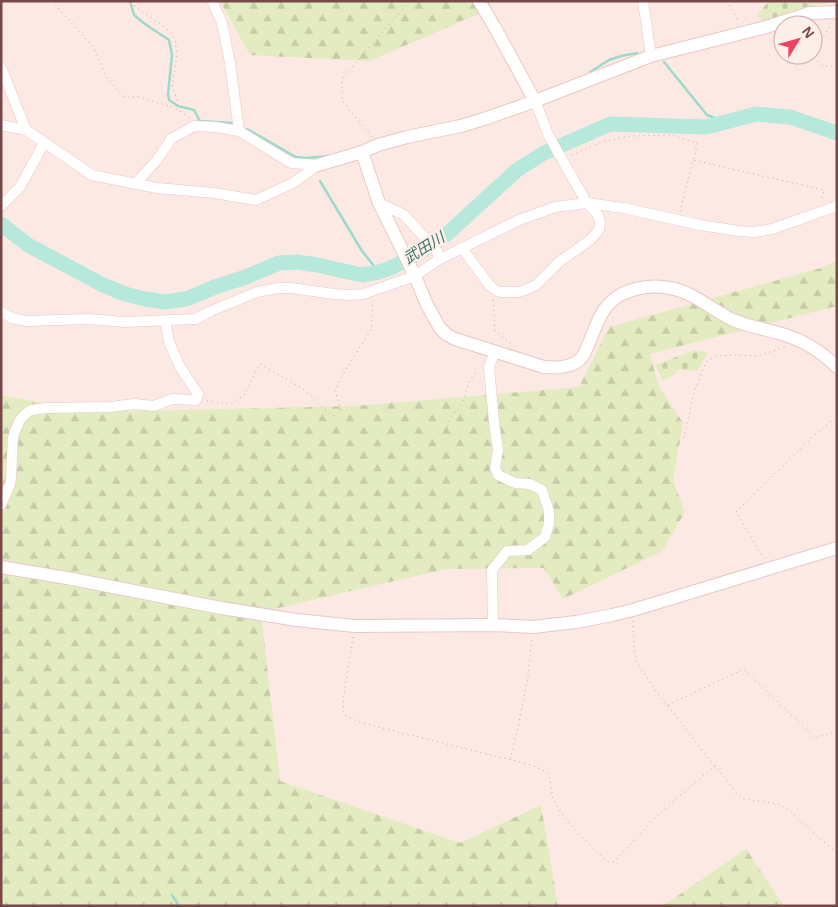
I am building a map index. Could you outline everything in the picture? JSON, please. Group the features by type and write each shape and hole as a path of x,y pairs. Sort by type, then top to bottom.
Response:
{"street":[{"path":"212,1 222,23 230,63 239,131"},
{"path":"462,248 495,290 509,292 525,290 532,288 541,281 559,262 594,236 599,230 600,222 598,215 587,203 561,158 548,134 535,101 479,1"},
{"path":"643,1 651,56"},
{"path":"1,125 26,130 92,175 157,188 256,200 294,183 318,165 362,152 378,145 469,123 535,101 651,56 766,27 810,13 834,18"},
{"path":"1,67 26,130"},
{"path":"136,184 157,160 171,139 194,126 239,131 291,162 318,165"},
{"path":"1,206 20,187 44,143"},
{"path":"362,152 379,203 414,273 427,305 440,328 455,339 544,367 555,368 571,365 582,358 599,318 612,300 622,294 647,286 672,288 688,294 743,324 802,342 837,367"},
{"path":"379,203 404,215 437,255"},
{"path":"1,312 12,318 26,321 89,319 124,322 196,320 211,311 256,292 278,288 349,296 363,294 414,273 437,255 462,248 519,220 555,207 587,203 623,208 738,232 754,232 772,229 837,206"},
{"path":"1,505 11,478 15,431 20,420 31,410 110,407 134,404 154,406 172,399 196,400 198,394 180,367 169,342 165,321"},
{"path":"493,625 492,570 507,550 528,550 545,537 549,524 549,512 542,490 530,484 506,480 498,476 495,468 498,450 489,367 495,351"},
{"path":"1,567 221,608 297,620 355,626 493,625 533,627 576,622 633,610 837,548"}],"path":[{"path":"52,1 94,48 107,78 124,96 140,97 175,108 190,118 194,126"},
{"path":"133,1 135,7 165,26 175,39 177,54 172,87 178,102 175,108"},
{"path":"378,145 342,101 342,79 404,7 399,1"},
{"path":"727,1 745,32"},
{"path":"823,36 834,18"},
{"path":"822,65 837,66"},
{"path":"561,158 601,142 629,136 671,135 697,143 678,220"},
{"path":"693,160 824,190 817,213"},
{"path":"196,400 230,404 244,395 260,364 303,389 332,416 341,411 335,390 370,330 374,290"},
{"path":"495,290 493,298 496,331 516,348"},
{"path":"684,438 694,392 706,362 716,356 758,356 784,348"},
{"path":"446,431 451,416 460,407 476,371 489,367"},
{"path":"769,568 736,512 837,416"},
{"path":"633,610 636,661 655,690 738,795 744,799 778,804 787,809 837,853"},
{"path":"355,626 342,710 346,716 362,723 539,768 550,776 552,795 560,810 603,858 611,862 615,861 661,813 715,766"},
{"path":"509,760 517,732 528,676 533,627"},
{"path":"667,705 744,669 815,738 837,731"}],"green space":[{"path":"220,1 490,1 490,9 369,61 250,55"},
{"path":"769,1 837,1 800,8 782,15 773,15 773,18 763,22 757,15"},
{"path":"837,261 837,306 650,354 658,384 683,423 673,481 685,512 662,551 563,599 544,568 446,569 261,612 280,781 460,843 541,805 558,906 1,906 1,395 91,412 355,406 579,387 609,327 821,268"},
{"path":"694,350 708,352 697,371 679,370 663,381 655,365"},
{"path":"746,849 784,906 663,906"}],"waterway":[{"path":"130,1 134,15 169,40 172,55 169,100 178,106 194,110 200,121 232,123"},
{"path":"590,72 609,60 637,53"},
{"path":"664,62 707,115 725,122"},
{"name":"武田川","path":"1,224 28,245 103,285 125,294 165,302 186,299 279,263 297,262 362,275 393,267 419,253 447,234 517,170 544,153 610,124 707,127 756,114 790,117 837,133"},
{"path":"247,129 296,157 328,156"},
{"path":"320,181 362,251 379,272"},
{"path":"172,895 179,906"}]}
